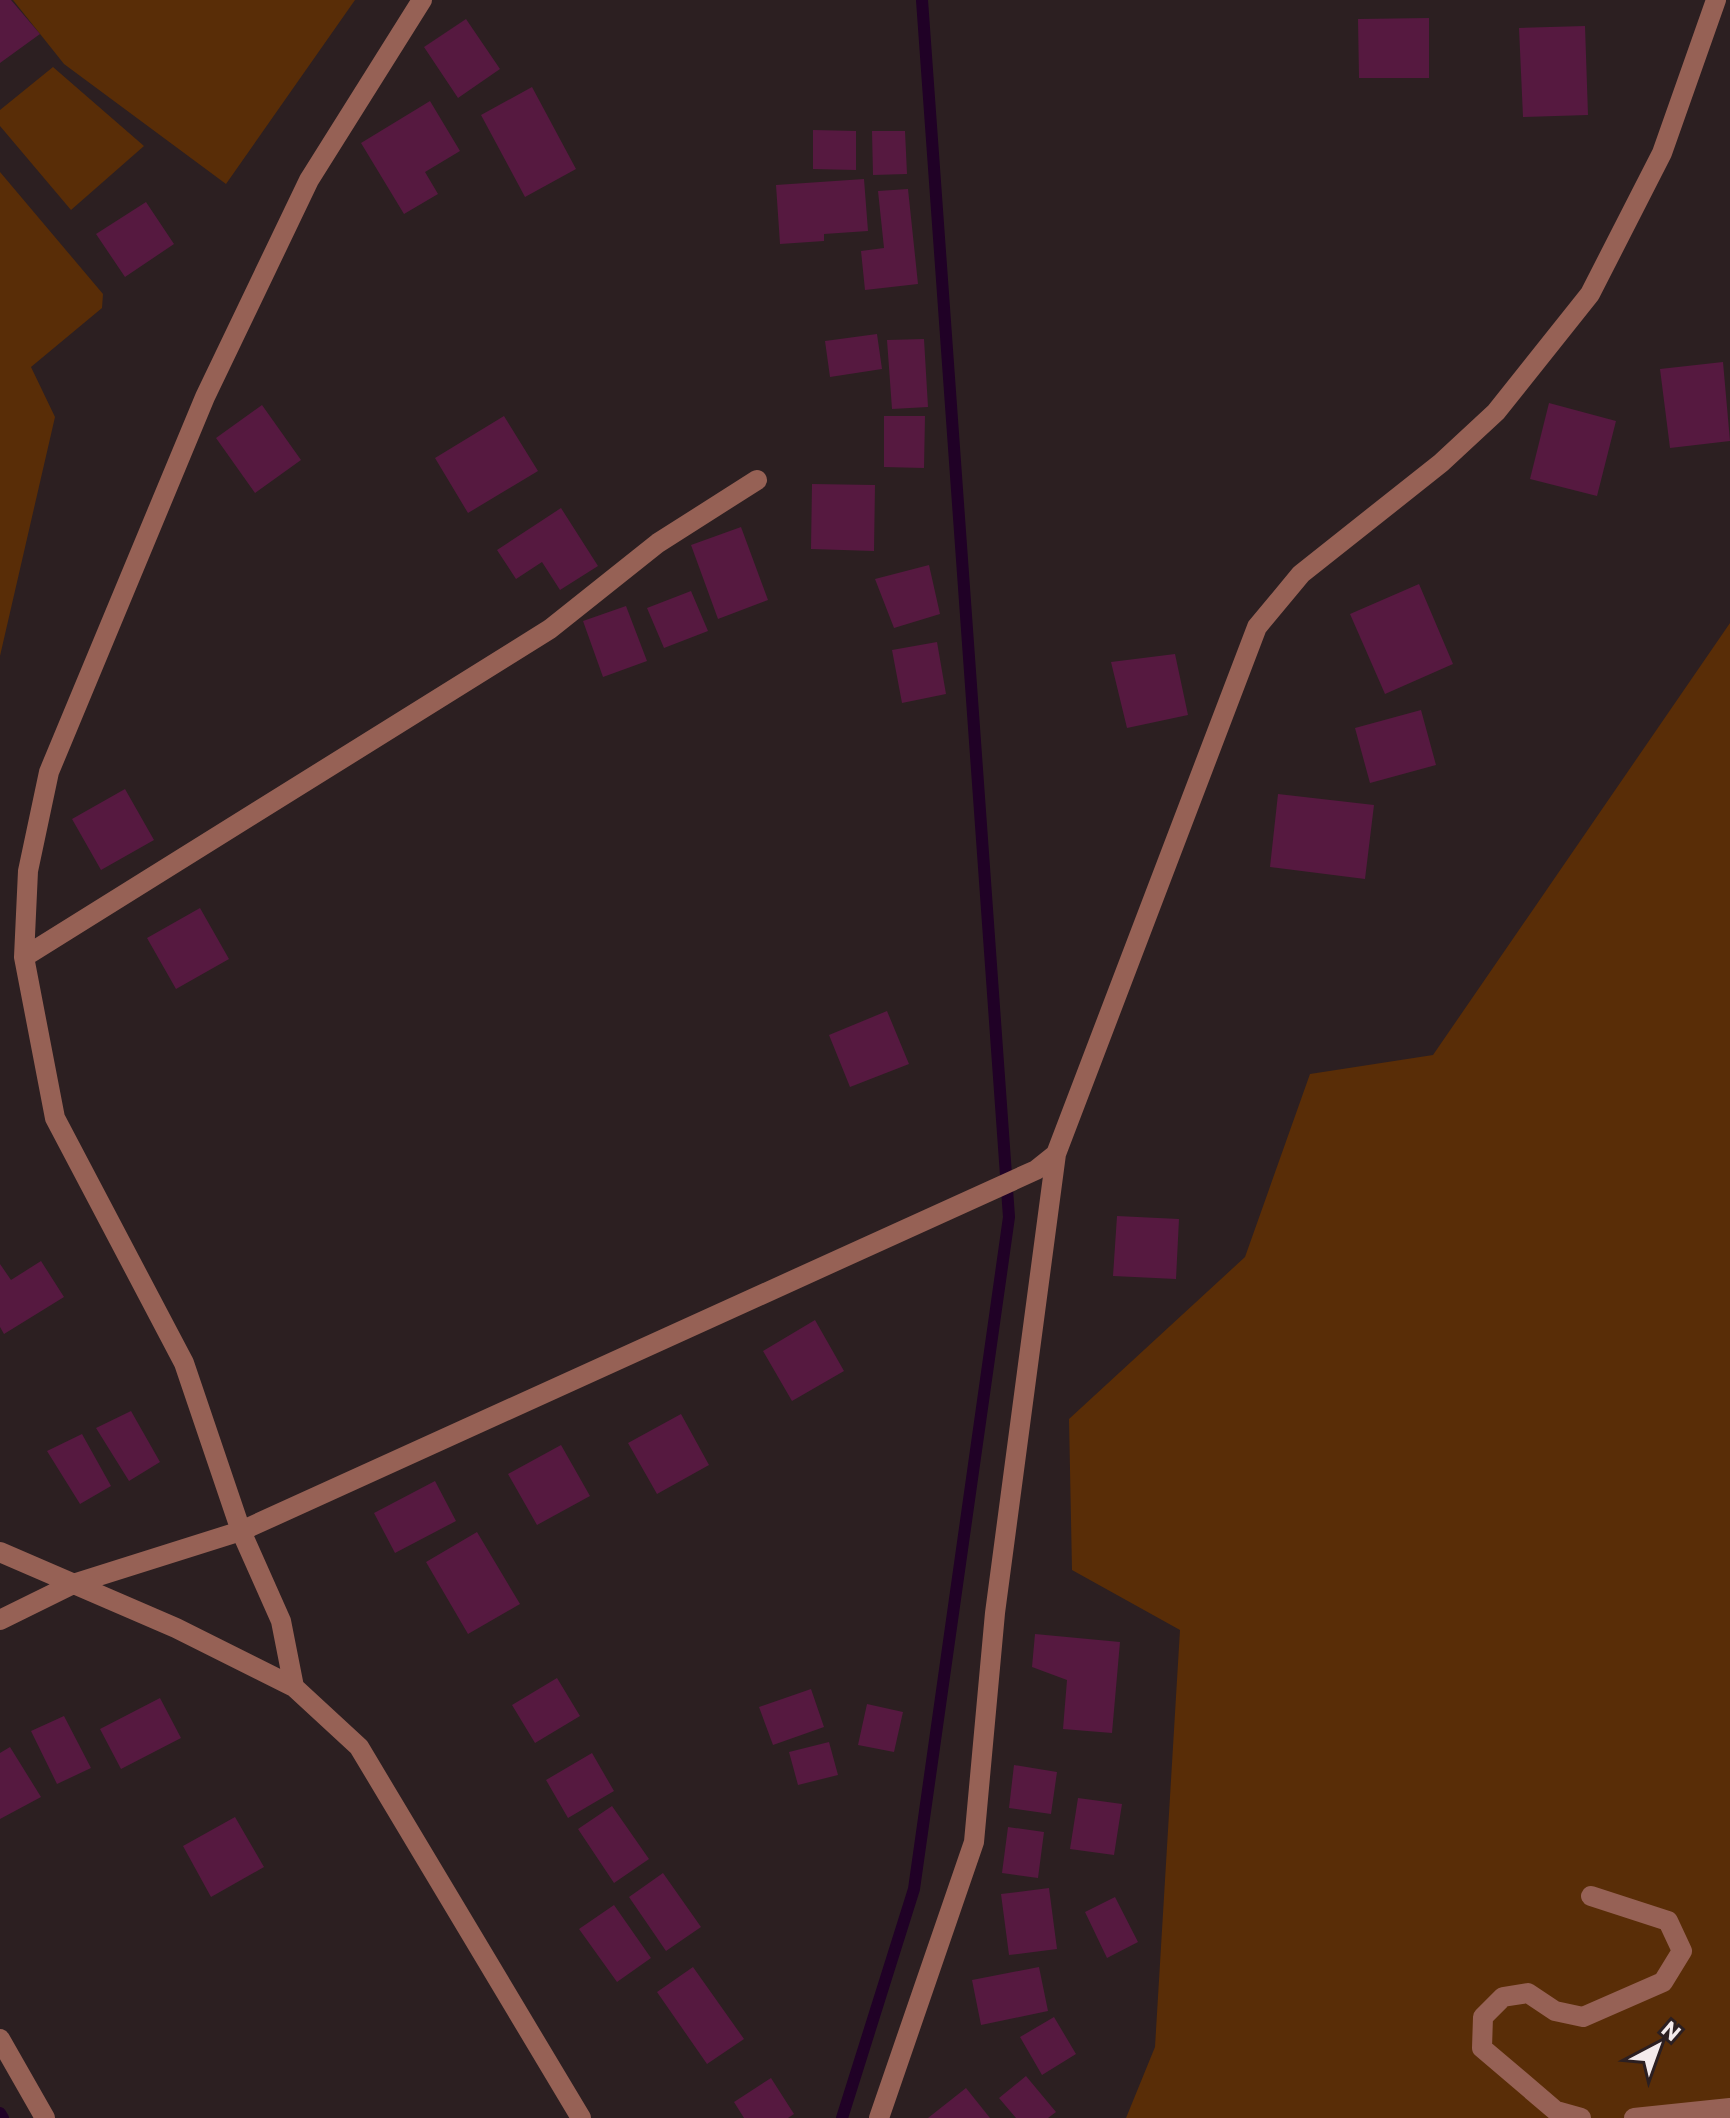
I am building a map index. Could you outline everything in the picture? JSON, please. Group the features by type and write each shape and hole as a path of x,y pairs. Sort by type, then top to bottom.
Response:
{"street":[{"path":"294,1687 281,1621 241,1531 184,1363 55,1118 24,957 28,871 49,772 205,397 309,180 422,0"},
{"path":"879,2118 974,1842 995,1613 1056,1154 1257,627 1301,574 1441,463 1496,412 1590,294 1662,153 1716,0"},
{"path":"24,957 550,629 658,543 757,480"},
{"path":"0,1620 73,1584 241,1531 1036,1170 1056,1154"},
{"path":"0,1552 176,1628 294,1687 359,1747 581,2118"},
{"path":"1581,2118 1556,2111 1482,2048 1483,2017 1503,1997 1528,1993 1555,2011 1583,2017 1663,1982 1682,1951 1668,1921 1591,1896"},
{"path":"0,2039 45,2118"},
{"path":"1634,2118 1730,2108"}],"shaded area":[{"path":"13,0 355,0 226,184 64,64"},
{"path":"53,67 144,146 71,210 0,126 0,110"},
{"path":"0,172 103,294 102,308 31,367 55,417 0,656"},
{"path":"1730,623 1730,2118 1126,2118 1155,2047 1180,1630 1072,1570 1069,1419 1245,1257 1310,1074 1433,1055"}],"building":[{"path":"0,0 11,0 40,34 0,63"},
{"path":"1429,18 1429,78 1359,78 1358,19"},
{"path":"466,19 500,69 458,98 424,47"},
{"path":"1585,26 1588,115 1523,117 1519,28"},
{"path":"532,87 576,169 525,197 481,115"},
{"path":"430,101 460,151 425,172 438,194 404,214 361,143"},
{"path":"813,130 856,131 856,170 813,169"},
{"path":"872,131 905,131 907,174 873,175"},
{"path":"864,179 868,231 824,234 824,241 780,244 776,185"},
{"path":"908,189 918,284 865,290 861,251 884,248 878,191"},
{"path":"146,202 174,244 125,277 96,234"},
{"path":"877,334 882,369 830,377 825,341"},
{"path":"924,339 928,407 892,409 887,340"},
{"path":"1723,362 1730,441 1670,448 1660,369"},
{"path":"1549,403 1616,421 1597,496 1530,479"},
{"path":"262,405 301,460 255,493 216,438"},
{"path":"504,416 538,471 468,513 435,458"},
{"path":"884,416 925,416 924,468 884,467"},
{"path":"812,484 875,485 874,551 811,549"},
{"path":"561,508 598,566 560,590 542,562 516,579 497,550"},
{"path":"741,527 768,600 718,619 691,545"},
{"path":"929,565 940,614 894,628 875,579"},
{"path":"1419,584 1453,664 1385,694 1350,614"},
{"path":"691,591 708,631 664,648 647,608"},
{"path":"626,606 647,661 603,677 583,621"},
{"path":"937,642 946,694 902,703 892,650"},
{"path":"1175,654 1188,715 1127,728 1111,662"},
{"path":"1421,710 1436,765 1370,783 1355,728"},
{"path":"125,789 154,840 101,870 72,819"},
{"path":"1278,794 1374,805 1365,879 1270,867"},
{"path":"200,908 229,959 176,989 147,938"},
{"path":"887,1011 909,1064 850,1087 829,1035"},
{"path":"1117,1216 1179,1219 1176,1279 1113,1276"},
{"path":"41,1261 64,1297 4,1334 0,1327 0,1264 11,1280"},
{"path":"815,1320 844,1371 792,1401 763,1351"},
{"path":"131,1411 160,1462 129,1481 96,1428"},
{"path":"681,1414 709,1465 657,1494 628,1443"},
{"path":"82,1434 111,1486 80,1504 47,1451"},
{"path":"561,1445 590,1496 537,1525 508,1474"},
{"path":"435,1481 456,1521 395,1553 374,1513"},
{"path":"477,1532 520,1604 468,1634 426,1562"},
{"path":"1035,1634 1120,1642 1112,1733 1063,1729 1067,1680 1032,1667"},
{"path":"557,1678 580,1716 535,1743 512,1705"},
{"path":"811,1689 824,1727 773,1745 759,1707"},
{"path":"160,1698 181,1738 121,1769 100,1729"},
{"path":"867,1704 903,1712 894,1752 858,1745"},
{"path":"64,1716 91,1768 57,1784 31,1731"},
{"path":"829,1742 838,1775 798,1785 789,1752"},
{"path":"10,1747 41,1797 0,1819 0,1753"},
{"path":"592,1753 614,1791 568,1818 546,1780"},
{"path":"1014,1765 1057,1772 1051,1814 1009,1808"},
{"path":"1078,1798 1122,1804 1114,1855 1070,1849"},
{"path":"612,1806 649,1859 614,1883 578,1829"},
{"path":"235,1817 264,1867 211,1897 183,1846"},
{"path":"1008,1827 1044,1832 1038,1878 1002,1873"},
{"path":"663,1873 701,1927 666,1951 629,1897"},
{"path":"1049,1888 1057,1949 1009,1955 1001,1894"},
{"path":"1115,1897 1138,1942 1107,1958 1085,1912"},
{"path":"614,1905 651,1958 617,1982 579,1929"},
{"path":"693,1967 744,2039 707,2064 657,1992"},
{"path":"1039,1967 1048,2011 981,2025 972,1980"},
{"path":"1054,2017 1076,2054 1042,2075 1020,2037"},
{"path":"1026,2076 1056,2112 1048,2118 1016,2118 999,2098"},
{"path":"771,2078 794,2114 788,2118 744,2118 734,2102"},
{"path":"966,2088 990,2118 928,2118"}],"waterway":[{"path":"842,2118 914,1889 1009,1217 922,0"},
{"path":"0,2113 3,2118"}]}
